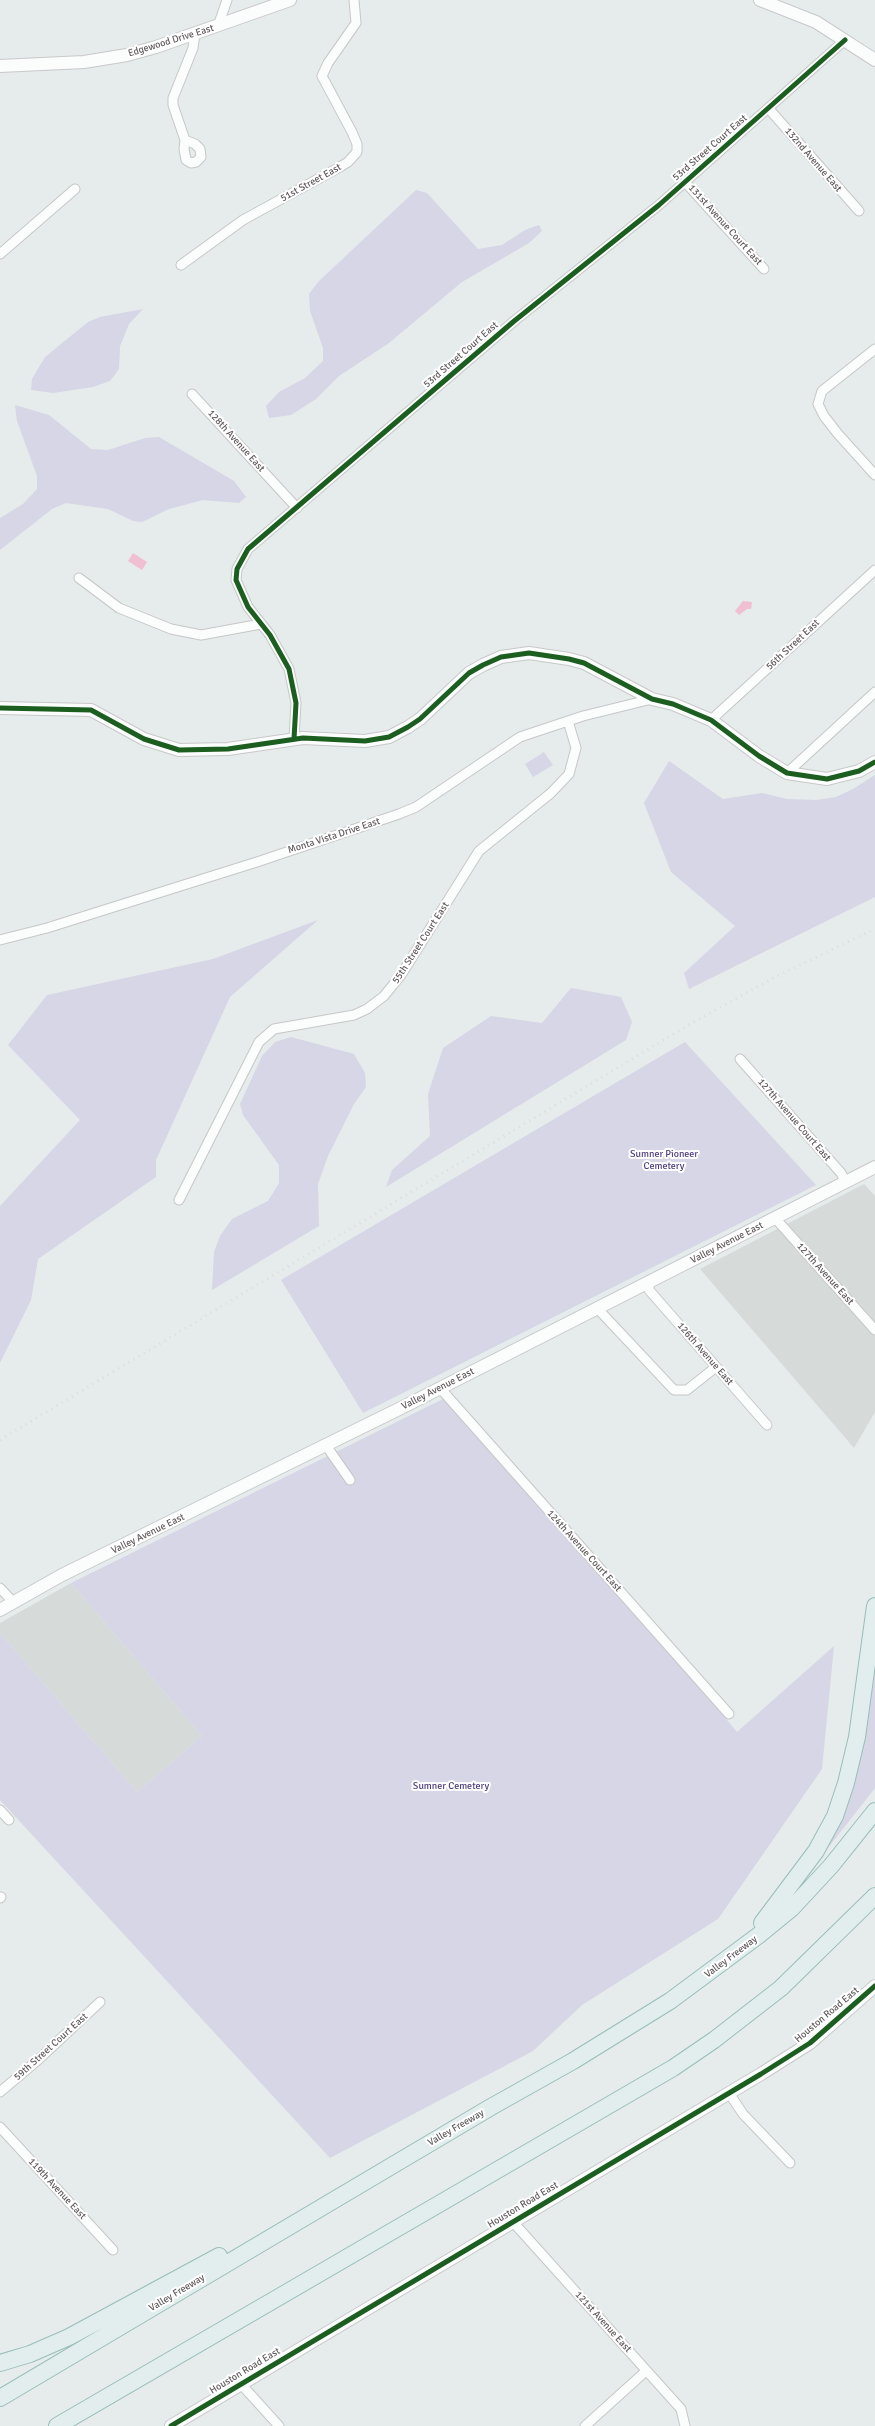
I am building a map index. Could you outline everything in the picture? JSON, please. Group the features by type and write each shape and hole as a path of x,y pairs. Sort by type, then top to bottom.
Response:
{"highway":[{"path":"737,1951 792,1886 816,1851 835,1816 846,1784 857,1737 875,1606"},
{"name":"Valley Freeway","path":"0,2398 346,2192 632,2026 706,1976 792,1908 831,1866 875,1811"},
{"path":"58,2426 618,2100 703,2048 781,1988 875,1896"},
{"path":"0,2363 30,2354 69,2337 283,2222 346,2192"},
{"path":"80,2426 267,2304"}],"street":[{"path":"218,26 227,0"},
{"name":"Edgewood Drive East","path":"0,66 84,62 112,58 156,48 290,0"},
{"name":"51st Street East","path":"180,265 238,223 338,168 348,162 357,152 357,144 352,132 322,76 328,63 356,23 354,0"},
{"path":"760,0 816,22 875,60"},
{"path":"185,140 174,112 173,98 193,48 194,34"},
{"name":"53rd Street Court East","path":"294,739 296,703 289,669 270,635 241,593 236,580 237,569 248,549 513,322 632,228 769,109 845,40"},
{"name":"132nd Avenue East","path":"769,109 859,211"},
{"name":"131st Avenue Court East","path":"685,182 764,269"},
{"path":"0,254 76,189"},
{"path":"875,349 822,391 818,400 819,409 824,416 875,475"},
{"name":"128th Avenue East","path":"192,394 297,508"},
{"name":"56th Street East","path":"711,720 875,570"},
{"path":"79,578 119,608 171,629 201,635 261,624"},
{"path":"0,708 91,710 144,739 178,750 202,752 303,738 365,741 388,737 420,719 469,673 501,657 514,654 556,657 584,663 652,699 673,704 711,720 759,756 787,772 827,779 859,771 875,762"},
{"path":"787,772 875,692"},
{"name":"Monta Vista Drive East","path":"0,940 47,928 260,861 399,814 416,807 520,738 568,721 652,699"},
{"name":"55th Street Court East","path":"179,1200 259,1042 274,1029 354,1015 367,1009 384,996 401,975 479,851 550,793 569,774 576,748 568,721"},
{"name":"127th Avenue Court East","path":"740,1059 840,1173 846,1183"},
{"name":"Valley Avenue East","path":"0,1610 62,1575 440,1388 875,1168"},
{"name":"127th Avenue East","path":"775,1218 875,1330"},
{"name":"126th Avenue East","path":"649,1282 649,1290 767,1425"},
{"path":"597,1308 674,1390 687,1390 716,1367"},
{"name":"124th Avenue Court East","path":"440,1388 729,1714"},
{"path":"325,1444 350,1480"},
{"path":"0,1588 13,1602"},
{"path":"0,1810 9,1820"},
{"name":"Houston Road East","path":"171,2426 729,2093 810,2043 875,1986"},
{"name":"59th Street Court East","path":"0,2092 39,2059 100,2002"},
{"path":"729,2093 743,2114 790,2163"},
{"name":"119th Avenue East","path":"0,2127 113,2250"},
{"name":"121st Avenue East","path":"513,2222 681,2409 686,2426"},
{"path":"585,2426 646,2370"},
{"path":"241,2384 279,2426"}],"shaded area":[{"path":"133,553 147,562 142,570 128,561"},
{"path":"743,601 752,602 751,609 747,609 739,615 735,611"},
{"path":"864,1184 875,1196 875,1412 854,1448 700,1269"},
{"path":"71,1583 202,1736 137,1792 0,1633 0,1623"}],"green space":[{"path":"416,190 427,193 478,249 502,245 525,230 539,225 542,231 529,243 462,282 389,343 339,376 316,399 291,415 269,418 266,406 279,392 305,378 323,361 323,348 310,311 309,294 318,282"},
{"path":"143,309 129,324 120,346 119,369 110,381 93,387 53,393 31,390 32,379 45,357 88,322 100,317"},
{"path":"15,405 49,415 91,449 108,450 145,438 159,437 234,481 246,497 239,503 203,500 169,509 142,522 133,521 108,509 66,503 52,509 0,550 0,518 23,504 37,489 37,476 17,421"},
{"path":"544,752 553,765 533,777 525,764"},
{"path":"669,761 723,799 762,793 787,799 816,800 836,797 853,789 875,775 875,897 689,989 684,973 735,926 671,872 644,803"},
{"path":"318,920 230,997 156,1160 156,1177 38,1259 31,1300 0,1363 0,1206 80,1120 8,1045 47,995 213,959"},
{"path":"571,988 621,997 632,1022 626,1040 386,1187 392,1170 430,1136 428,1094 443,1048 491,1016 542,1023"},
{"path":"291,1037 354,1054 365,1073 366,1087 354,1104 328,1156 318,1184 319,1226 212,1290 214,1252 220,1236 232,1219 268,1201 279,1183 279,1165 243,1115 240,1104 262,1056 275,1042"},
{"name":"Sumner Pioneer Cemetery","path":"685,1042 816,1185 363,1413 281,1280"},
{"name":"Sumner Cemetery","path":"445,1398 612,1582 737,1732 834,1646 822,1769 718,1919 582,2005 533,2051 330,2158 0,1800 0,1633 137,1792 202,1736 71,1583"},
{"path":"875,1672 875,1788 828,1848 850,1797 864,1742"}],"railway":[{"path":"0,1440 685,1027 777,976 875,929"}],"cycle path":[{"path":"294,739 296,703 289,669 270,635 248,607 236,580 237,569 248,549 513,322 659,205 845,40"},
{"path":"0,708 91,710 144,739 179,750 228,749 303,738 365,741 389,737 408,727 420,719 469,673 483,665 501,657 529,653 569,659 584,663 652,699 673,704 711,720 759,756 787,773 827,779 859,771 875,762"},
{"path":"171,2426 761,2074 810,2043 875,1986"}]}
